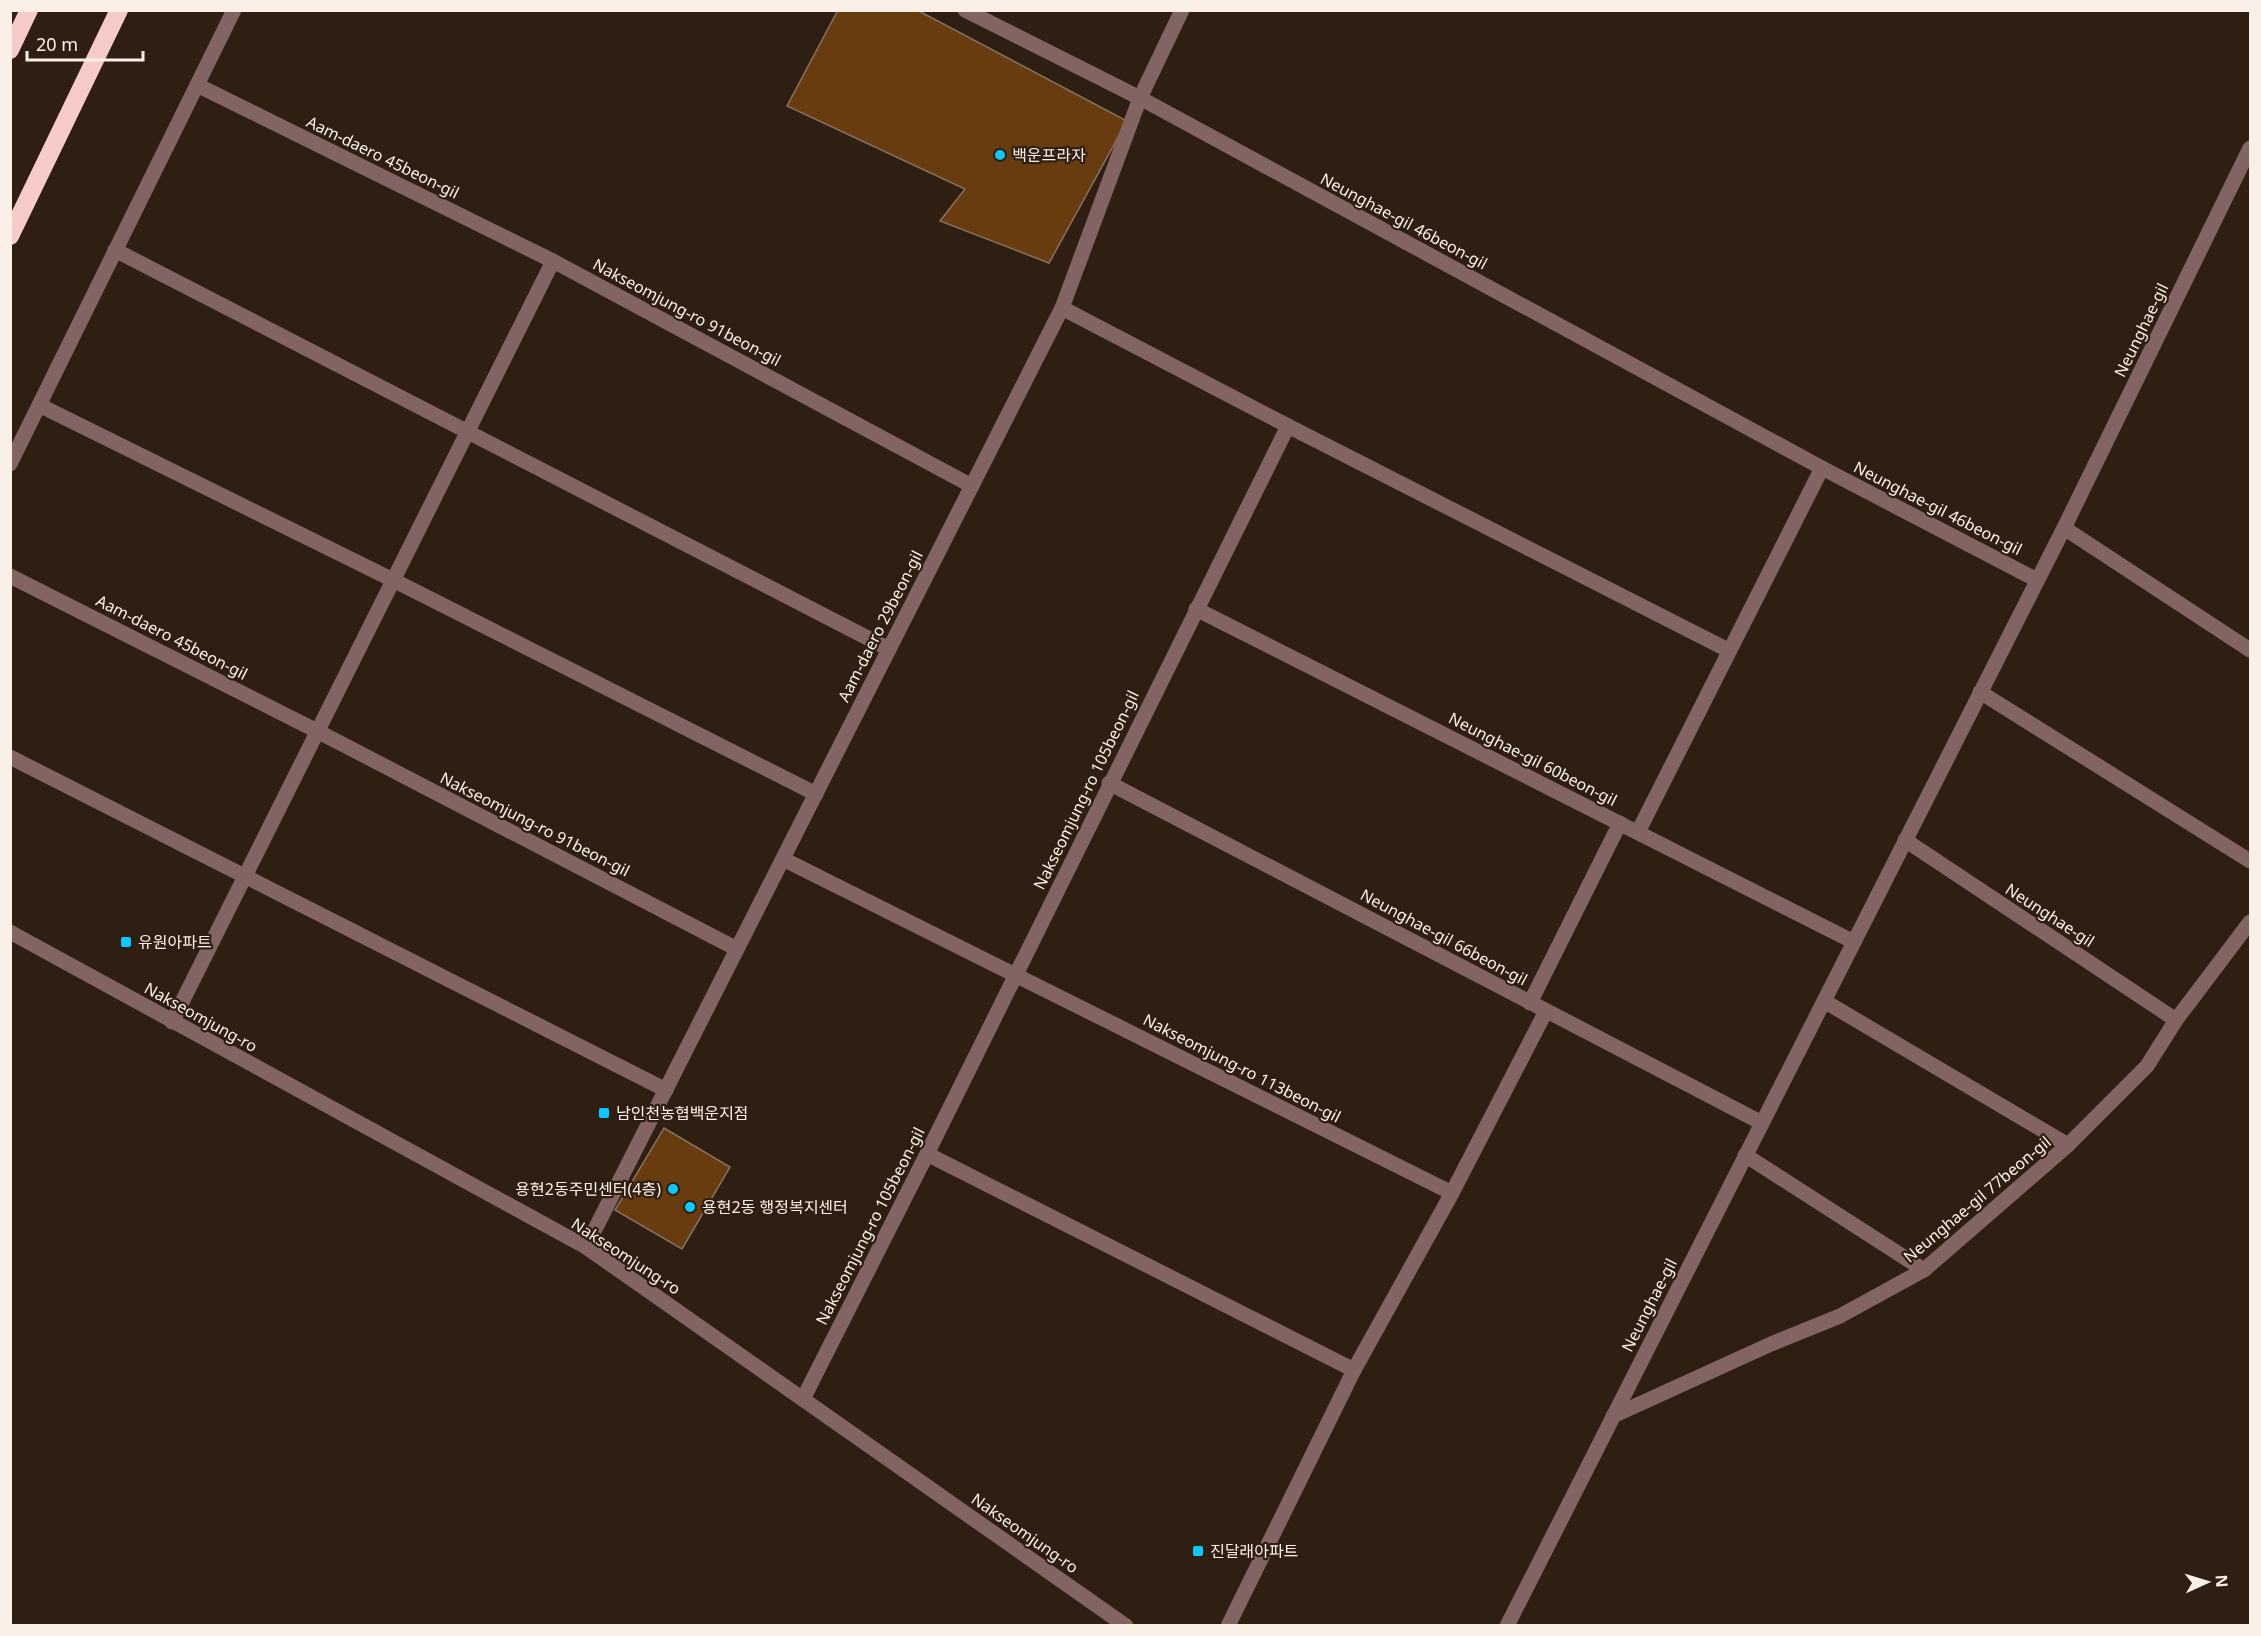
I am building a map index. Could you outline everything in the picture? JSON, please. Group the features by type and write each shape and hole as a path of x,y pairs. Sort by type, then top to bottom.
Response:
{"highway":[{"path":"10,50 29,10"},
{"path":"10,236 119,10"}],"street":[{"path":"10,464 234,10"},
{"name":"Neunghae-gil 46beon-gil","path":"965,10 1140,98 1822,468 2037,580"},
{"name":"Aam-daero 29beon-gil","path":"586,1247 1062,308 1140,98 1182,10"},
{"name":"Aam-daero 45beon-gil","path":"197,86 553,261"},
{"name":"Neunghae-gil","path":"1507,1626 2064,528 2250,148"},
{"path":"116,250 889,649"},
{"path":"172,1022 553,261"},
{"name":"Nakseomjung-ro 91beon-gil","path":"553,261 972,486"},
{"path":"1062,308 1728,650"},
{"path":"39,405 393,580 816,794"},
{"name":"Nakseomjung-ro 105beon-gil","path":"802,1399 927,1154 1288,426"},
{"path":"1638,832 1822,468"},
{"path":"2064,528 2250,650"},
{"name":"Aam-daero 45beon-gil","path":"10,576 317,731"},
{"name":"Neunghae-gil 60beon-gil","path":"1196,609 1854,942"},
{"path":"1980,692 2250,861"},
{"name":"Nakseomjung-ro 91beon-gil","path":"317,731 737,949"},
{"path":"10,757 666,1090"},
{"name":"Neunghae-gil 66beon-gil","path":"1109,783 1762,1123"},
{"path":"1530,1003 1620,823"},
{"name":"Neunghae-gil","path":"1905,840 2176,1020"},
{"name":"Nakseomjung-ro 113beon-gil","path":"783,859 1452,1193"},
{"name":"Neunghae-gil 77beon-gil","path":"1613,1416 1771,1344 1840,1316 1924,1270 2068,1145 2147,1066 2176,1020 2250,922"},
{"name":"Nakseomjung-ro","path":"10,932 586,1247 1126,1626"},
{"path":"1824,1001 2068,1145"},
{"path":"1228,1626 1354,1370 1452,1193 1546,1011"},
{"path":"927,1154 1354,1370"},
{"path":"1745,1155 1924,1270"}],"building":[{"name":"백운프라자","path":"838,10 917,10 1127,121 1049,263 940,221 965,189 787,106"},
{"name":"용현2동주민센터(4층)","path":"664,1128 730,1167 682,1249 615,1210"}],"place":[{"name":"백운프라자","path":"1000,155"},
{"name":"유원아파트","path":"126,942"},
{"name":"남인천농협백운지점","path":"604,1113"},
{"name":"용현2동주민센터(4층)","path":"673,1189"},
{"name":"용현2동 행정복지센터","path":"690,1207"},
{"name":"진달래아파트","path":"1198,1551"}]}
